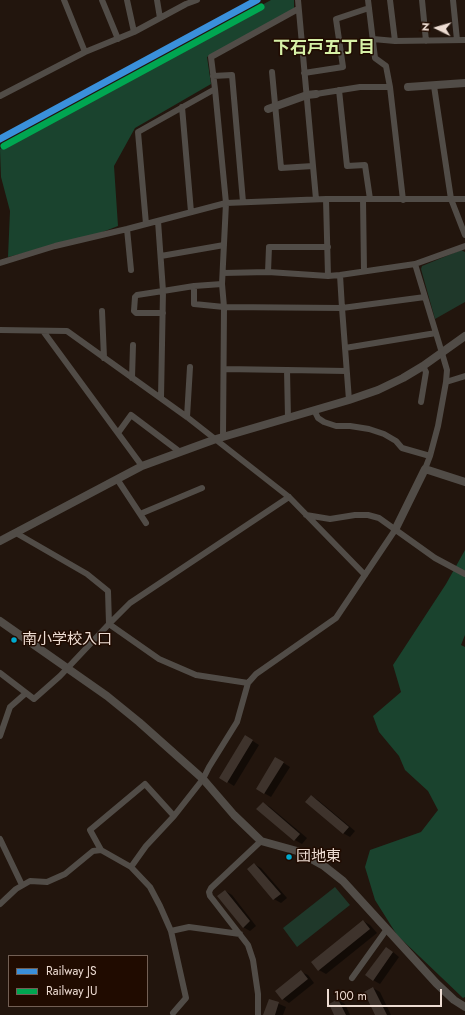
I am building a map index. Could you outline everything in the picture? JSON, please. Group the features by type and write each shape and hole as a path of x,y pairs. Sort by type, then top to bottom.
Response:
{"street":[{"path":"64,0 85,52"},
{"path":"102,0 118,39"},
{"path":"127,0 134,32"},
{"path":"157,0 160,18"},
{"path":"0,96 85,52 134,32 186,2 197,0"},
{"path":"298,0 316,199"},
{"path":"368,0 375,58 386,66 390,87 403,200"},
{"path":"390,0 395,41"},
{"path":"422,0 426,41"},
{"path":"453,0 457,40"},
{"path":"304,73 343,67 336,19 369,8"},
{"path":"219,438 224,369 224,307 222,284 226,203 211,57 298,9"},
{"path":"373,39 395,41 465,40"},
{"path":"272,72 271,108 281,168 313,166"},
{"path":"213,76 232,75 244,202"},
{"path":"408,86 434,86 465,83"},
{"path":"434,86 450,199 465,235"},
{"path":"271,108 306,95 360,87 390,87"},
{"path":"146,224 138,132 214,89"},
{"path":"339,90 347,166 366,165 364,271"},
{"path":"182,107 191,212"},
{"path":"0,263 55,246 226,203 316,199 465,199"},
{"path":"326,199 328,276"},
{"path":"158,221 163,291 161,398"},
{"path":"127,229 131,270"},
{"path":"161,256 224,245"},
{"path":"223,273 268,272 328,276 415,264 465,246"},
{"path":"268,272 269,247 328,247"},
{"path":"131,867 146,846 174,816 203,779 237,722 248,683 256,674 336,618 395,530 425,469 438,426 446,382 446,370 415,264"},
{"path":"340,274 349,400"},
{"path":"163,313 136,313 134,311 135,297 137,295 194,286 222,284"},
{"path":"194,286 194,304 224,307 342,308 425,297"},
{"path":"102,311 104,358"},
{"path":"0,330 67,331 219,438 289,497 365,575"},
{"path":"43,331 142,466"},
{"path":"345,348 436,333"},
{"path":"1,540 16,534 142,466 219,438 378,390 423,366 465,336"},
{"path":"132,345 132,378"},
{"path":"421,402 426,372 423,366"},
{"path":"187,416 190,367"},
{"path":"224,369 346,371"},
{"path":"287,370 288,418"},
{"path":"446,382 465,376"},
{"path":"314,410 318,418 324,422 336,426 369,429 384,434 396,441 402,448 430,456"},
{"path":"118,433 131,415 180,452"},
{"path":"425,469 465,482"},
{"path":"117,479 146,523"},
{"path":"140,514 202,488"},
{"path":"0,673 34,699 60,676 130,602 289,497"},
{"path":"306,514 330,519 355,515 368,515 379,518 435,558 465,574"},
{"path":"16,534 87,574 108,591 109,624"},
{"path":"0,621 112,700 203,779 234,815 261,841 297,851 324,866 343,880 436,984 454,1000 465,1007"},
{"path":"109,624 159,659 196,675 248,683"},
{"path":"0,736 10,707 26,693"},
{"path":"173,1013 186,998 171,931 160,906 150,887 131,867 101,850 90,830 145,784 174,816"},
{"path":"0,839 22,885"},
{"path":"258,1015 258,994 253,960 248,945 210,896 210,892 211,888 261,841"},
{"path":"0,904 22,885 30,881 47,882 64,874 93,851 101,850"},
{"path":"171,931 189,927 240,934"},
{"path":"352,978 387,929"}],"green space":[{"path":"271,0 294,0 294,12 207,57 211,84 135,128 114,166 118,226 87,238 8,257 10,211 1,177 0,149"},
{"path":"461,250 465,252 465,302 435,319 421,269 422,266"},
{"path":"465,550 465,635 461,645 465,647 465,997 463,998 397,935 375,900 365,867 370,850 421,832 438,810 428,791 405,770 399,756 379,732 373,716 401,692 393,665 446,584"},
{"path":"335,887 350,905 297,947 283,928"}],"building":[{"path":"245,735 253,740 227,783 219,778"},
{"path":"275,757 284,762 264,794 256,789"},
{"path":"311,795 349,827 343,834 305,802"},
{"path":"263,802 300,834 294,841 256,809"},
{"path":"254,863 281,894 273,900 247,869"},
{"path":"225,890 250,921 243,928 217,896"},
{"path":"363,920 370,929 318,971 311,962"},
{"path":"386,947 393,952 373,981 365,975"},
{"path":"301,970 308,979 282,1000 275,991"},
{"path":"373,987 387,1015 375,1015 364,992"},
{"path":"269,999 279,1002 275,1015 263,1015"},
{"path":"338,999 346,1015 334,1015 329,1004"}],"rail line":[{"name":"JS","path":"0,139 257,0"},
{"name":"JU","path":"4,146 261,7"}],"place":[{"name":"南小学校入口","path":"14,640"},
{"name":"団地東","path":"289,857"}],"district":[{"name":"下石戸五丁目","path":"324,49"}]}
